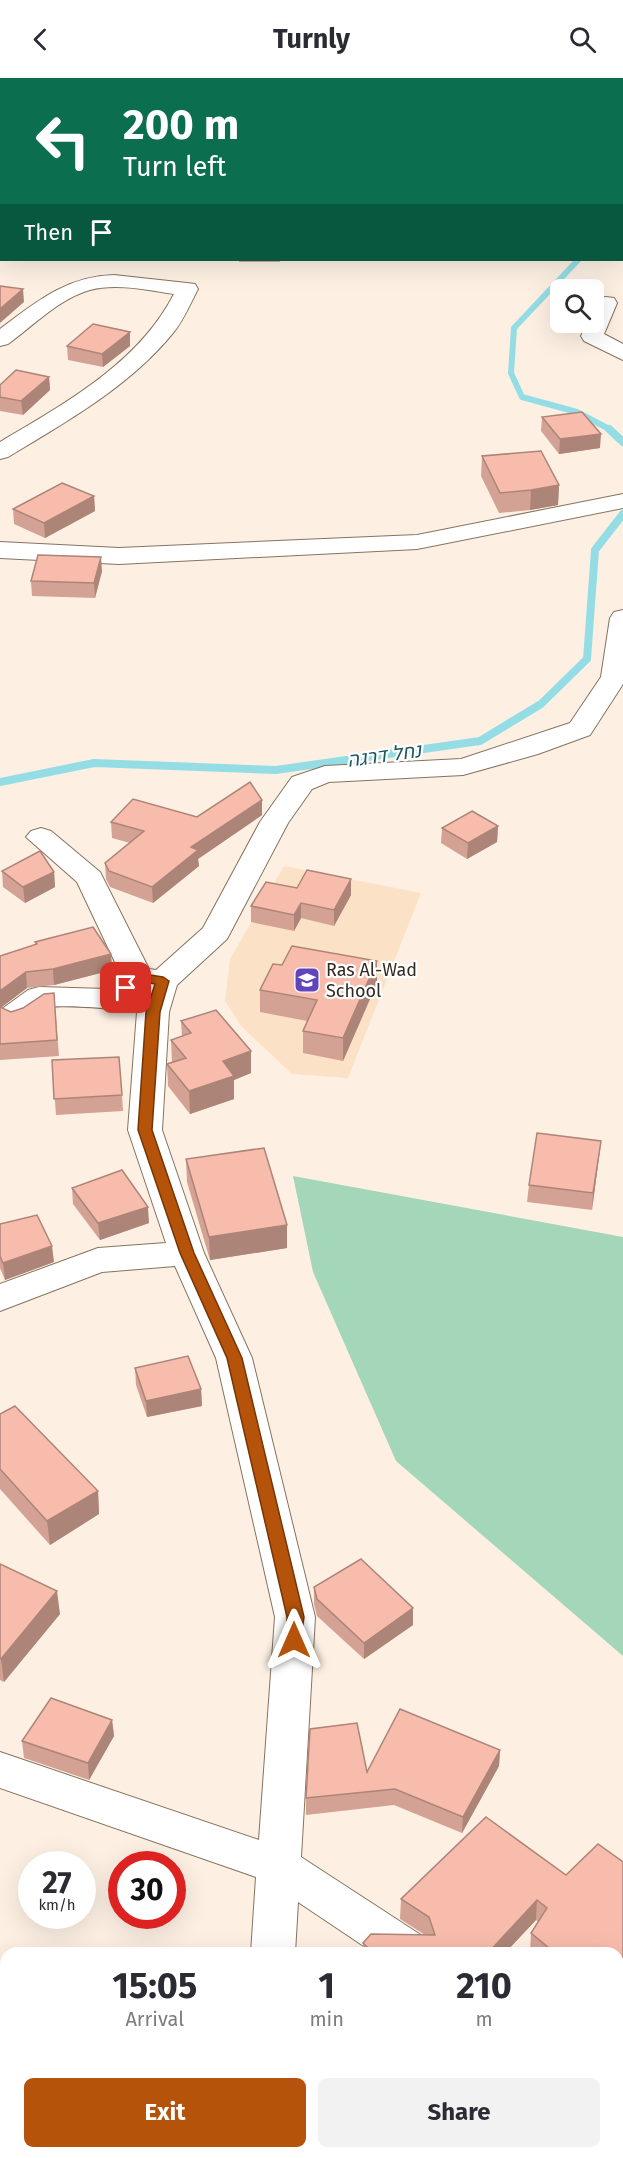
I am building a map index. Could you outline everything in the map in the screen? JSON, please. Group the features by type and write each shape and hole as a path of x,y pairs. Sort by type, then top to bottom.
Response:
{"street":[{"path":"0,339 64,294 88,283 116,282 187,289 166,328 122,369 66,412 5,446"},
{"path":"606,303 592,336 623,353"},
{"path":"0,550 118,556 417,542 623,501"},
{"path":"14,1016 39,997 115,999 150,979 216,933 274,822 302,783 325,774 463,767 528,748 580,729 614,676 623,618"},
{"path":"41,837 90,878 150,979 153,1012 145,1130 187,1253 234,1358 296,1617 273,1947"},
{"path":"0,1298 98,1260 187,1253"},
{"path":"0,1770 279,1866 402,1947"}],"shaded area":[{"name":"Ras Al-Wad School","path":"284,866 421,893 348,1078 292,1074 241,1026 225,1001 230,959"}],"green space":[{"path":"293,1176 623,1237 623,1656 396,1461 313,1272"}],"building":[{"path":"0,286 23,289 0,309"},
{"path":"93,324 130,332 102,354 67,346"},
{"path":"16,370 49,377 21,401 0,397 0,385"},
{"path":"582,412 601,434 560,439 542,417"},
{"path":"541,451 559,485 500,493 482,456"},
{"path":"62,483 94,496 44,523 13,509"},
{"path":"38,555 101,557 94,583 31,581"},
{"path":"250,782 262,800 191,847 198,850 152,887 109,871 105,863 144,831 111,822 133,799 197,817"},
{"path":"472,811 498,826 468,843 442,828"},
{"path":"40,851 54,872 23,887 2,871"},
{"path":"307,870 351,879 334,910 301,903 294,915 251,906 266,882 297,888"},
{"path":"93,927 111,954 53,969 26,972 0,991 0,956 37,944 35,942"},
{"path":"292,946 377,961 343,1038 303,1031 317,1000 260,990 273,964 282,965"},
{"path":"54,993 57,1040 0,1044 0,1007 11,1012 23,1008 44,994"},
{"path":"216,1010 251,1051 223,1061 234,1076 189,1091 167,1064 186,1058 171,1040 191,1033 181,1021"},
{"path":"119,1057 122,1095 54,1099 52,1060"},
{"path":"537,1133 601,1141 593,1193 529,1185"},
{"path":"264,1148 287,1225 209,1237 186,1159"},
{"path":"122,1170 148,1207 98,1223 72,1188"},
{"path":"37,1215 52,1246 3,1263 0,1256 0,1224"},
{"path":"188,1356 201,1389 146,1401 135,1368"},
{"path":"15,1406 98,1491 47,1521 0,1469 0,1414"},
{"path":"361,1559 413,1608 364,1643 317,1599 314,1587"},
{"path":"0,1564 57,1591 1,1659 0,1658"},
{"path":"51,1698 112,1720 88,1763 22,1741"},
{"path":"400,1709 500,1750 463,1817 395,1789 306,1798 310,1729 357,1723 367,1772"},
{"path":"486,1817 566,1875 598,1844 623,1862 623,1947 548,1947 531,1933 547,1908 537,1900 494,1947 367,1947 363,1943 371,1934 435,1935 429,1917 401,1899"}],"waterway":[{"name":"נחל דרגה","path":"577,261 514,328 511,373 522,397 577,412 611,430"},
{"name":"נחל דרגה","path":"609,429 623,442"},
{"name":"נחל דרגה","path":"0,782 94,763 276,770 480,741 541,704 587,659 595,550 623,514"}],"place":[{"name":"Ras Al-Wad School","path":"307,980"}],"route":[{"path":"126,988 137,977 163,981 153,1012 145,1130 187,1253 234,1358 296,1617 294,1640"}]}
